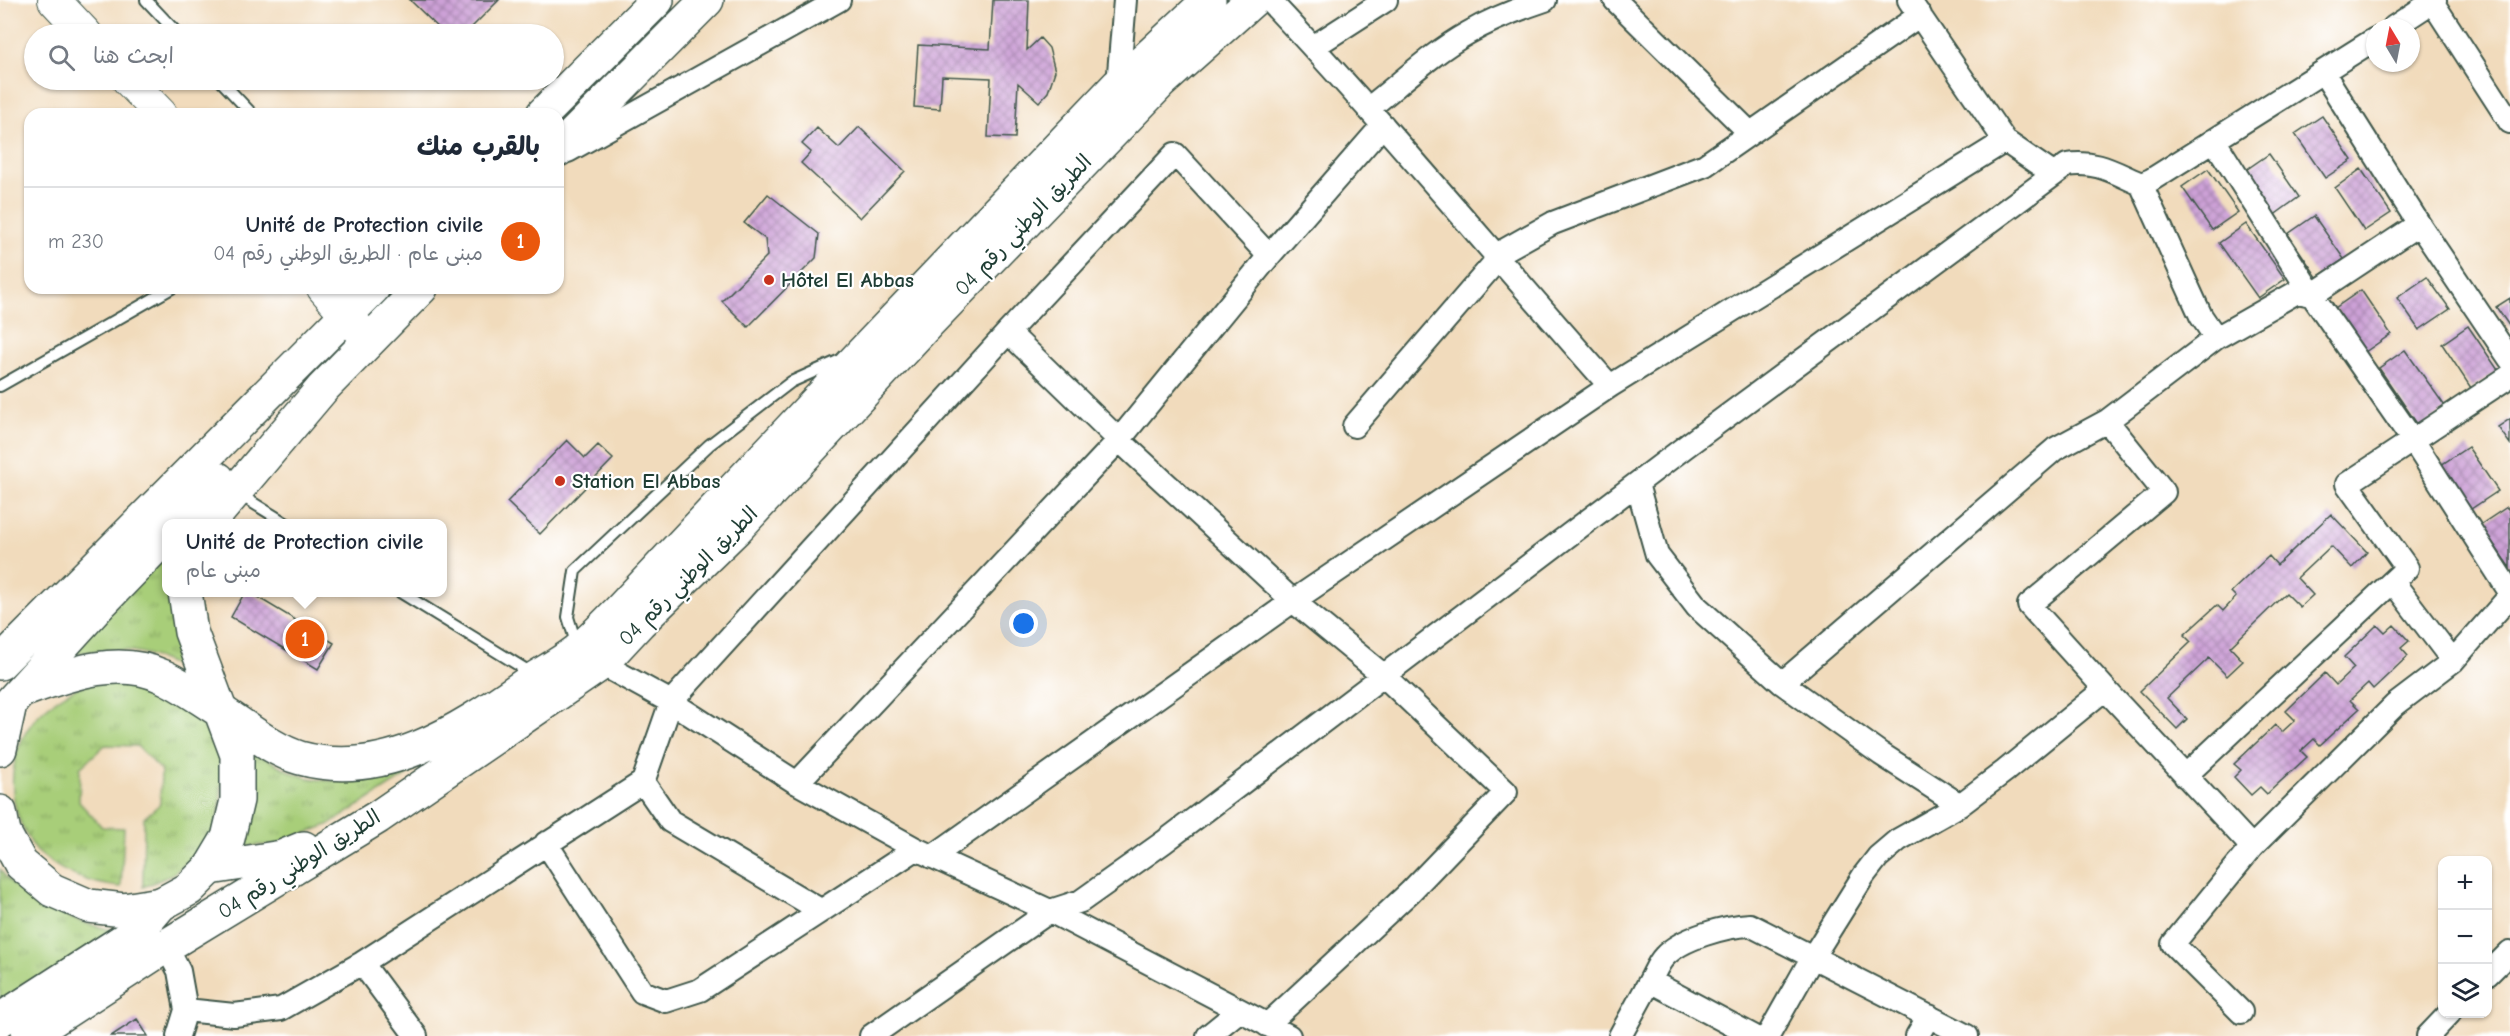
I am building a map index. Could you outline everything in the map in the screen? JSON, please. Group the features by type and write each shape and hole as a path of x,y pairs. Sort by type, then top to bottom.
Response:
{"main road":[{"path":"549,108 657,0"},
{"path":"564,144 707,0"},
{"name":"الطريق الوطني رقم 04","path":"11,703 71,673 118,666 161,675 274,746 298,758 322,763 369,763 414,750 470,724 538,676 590,657 617,614 864,351 1118,85 1209,0"},
{"name":"الطريق الوطني رقم 04","path":"28,1036 166,946 378,817 590,657 639,623 736,529 930,322 1161,82 1252,0"},
{"path":"0,663 367,294"},
{"path":"212,519 324,388 412,294"},
{"path":"182,519 229,467 298,361"},
{"path":"0,749 11,703 102,602 162,540"},
{"path":"0,812 4,833 21,864 52,890 89,906 124,910 161,904 189,889 210,868 228,838 237,800 237,755 191,632 186,597"},
{"path":"210,868 282,857 378,817"},
{"path":"0,1020 138,931 161,904"}],"street":[{"path":"54,0 77,24"},
{"path":"564,154 839,0"},
{"path":"1118,85 1125,0"},
{"path":"1269,0 1376,117 1495,258 1610,386"},
{"path":"1313,47 1386,0"},
{"path":"797,783 1119,440 1269,256 1376,117 1429,60 1467,33 1509,12 1545,0"},
{"path":"1615,0 1749,132"},
{"path":"2408,18 2433,1 2510,122"},
{"path":"1354,426 1495,258 1553,224 1705,165 1915,8 2005,141 2053,174"},
{"path":"2141,184 2151,180 2366,45"},
{"path":"2324,72 2419,224 2510,359"},
{"path":"138,90 155,108"},
{"path":"2214,140 2312,295 2414,442 2510,594 2453,661 2395,705 2252,848 2173,944 2241,1012"},
{"path":"546,843 642,992 666,1000 700,990 820,910 924,853 1610,386 2005,141"},
{"path":"186,1010 234,1015 280,1009 362,963 643,782 670,702 1008,332 1175,154 1269,256"},
{"path":"871,1036 1050,911 1080,902 1164,842 1637,483 2067,165 2082,162 2099,165 2141,184 2202,316 2216,338"},
{"path":"1782,683 2055,449 2107,421 2216,338 2297,292 2312,295 2419,224"},
{"path":"329,294 368,340"},
{"path":"1008,332 1119,440 1293,601 1383,675 1506,792 1410,892 1268,1025"},
{"path":"2185,776 2407,568 2347,484 2414,442 2510,376"},
{"path":"2107,421 2164,492 2029,605 2252,848"},
{"path":"1637,483 1657,555 1697,607 1782,683 1881,754 1960,805"},
{"path":"2393,582 2453,661"},
{"path":"590,657 670,702 797,783 924,853 1050,911 1289,1036"},
{"path":"1768,1036 1812,958 1878,857 1898,840 1960,805 2006,771 2105,689"},
{"path":"643,782 670,821 820,910"},
{"path":"1620,1036 1662,958 1674,948 1728,926 1750,925 1967,1036"},
{"path":"166,946 179,971 186,1010 178,1036"},
{"path":"2492,969 2510,952"},
{"path":"362,963 417,1036"},
{"path":"1650,981 1753,1036"},
{"path":"1208,1036 1239,1011"},
{"path":"1917,1036 1929,1016"},
{"path":"2433,1034 2447,1018"}],"lane":[{"path":"146,0 169,24"},
{"path":"229,90 246,108"},
{"path":"0,386 161,294"},
{"path":"590,657 568,617 576,571 709,445 790,382 864,351"},
{"path":"235,491 279,519"},
{"path":"408,597 538,676"}],"green space":[{"path":"162,555 162,597 172,597 198,678 164,660 135,652 104,650 67,655"},
{"path":"129,682 167,696 197,718 217,745 222,778 220,805 214,830 193,858 171,875 143,887 144,818 160,804 161,770 137,746 105,745 80,768 79,802 102,827 124,828 121,887 77,877 39,853 26,834 14,802 14,768 18,751 33,722 45,709 67,693 86,685"},
{"path":"250,748 285,769 305,777 326,781 367,777 448,749 330,824 278,844 248,846 244,841"},
{"path":"0,869 10,882 24,893 55,912 72,919 123,932 0,1010"}],"building":[{"path":"410,0 499,0 475,24 435,24"},
{"path":"993,0 1029,0 1027,50 1040,38 1049,48 1055,71 1048,92 1039,102 1018,83 1015,138 988,137 991,78 942,76 940,109 914,107 918,45 990,49"},
{"path":"2322,116 2352,160 2325,178 2295,134"},
{"path":"859,127 905,171 860,218 801,163 811,152 802,144 817,128 839,148"},
{"path":"2269,154 2299,197 2273,216 2243,172"},
{"path":"2208,169 2238,212 2212,230 2182,187"},
{"path":"2361,169 2391,213 2364,231 2335,188"},
{"name":"Hôtel El Abbas","path":"768,194 819,234 816,258 748,327 722,301 767,256 765,239 744,223"},
{"path":"2314,216 2344,259 2317,277 2288,234"},
{"path":"2246,224 2285,279 2258,298 2219,243"},
{"path":"2427,277 2450,309 2419,330 2397,298"},
{"path":"2361,290 2391,334 2365,352 2335,308"},
{"path":"2510,298 2510,327 2496,307"},
{"path":"2468,326 2498,370 2471,388 2442,344"},
{"path":"2405,350 2447,409 2420,428 2379,368"},
{"path":"2510,419 2510,444 2498,427"},
{"name":"Station El Abbas","path":"567,440 585,458 598,445 613,459 540,534 507,502"},
{"path":"2468,447 2498,491 2471,509 2441,465"},
{"path":"2507,507 2510,512 2510,568 2480,525"},
{"path":"2331,514 2367,552 2352,568 2331,546 2297,578 2313,595 2300,607 2286,593 2230,647 2243,661 2227,676 2209,658 2167,698 2187,719 2177,729 2140,691 2191,642 2184,635 2217,605 2223,611 2236,597 2231,592 2269,556 2277,565"},
{"path":"242,597 257,597 334,643 318,669 231,617"},
{"path":"2377,625 2385,633 2394,625 2409,641 2401,648 2408,656 2373,689 2368,683 2350,700 2359,709 2320,745 2314,739 2301,751 2307,757 2267,794 2260,787 2251,795 2234,777 2241,770 2234,764 2275,725 2282,732 2295,720 2286,711 2325,673 2336,685 2354,668 2344,657"},
{"path":"137,1019 148,1036 111,1036"}],"place":[{"name":"Hôtel El Abbas","path":"769,280"},
{"name":"Station El Abbas","path":"560,481"},
{"name":"Unité de Protection civile","path":"305,639"}]}
